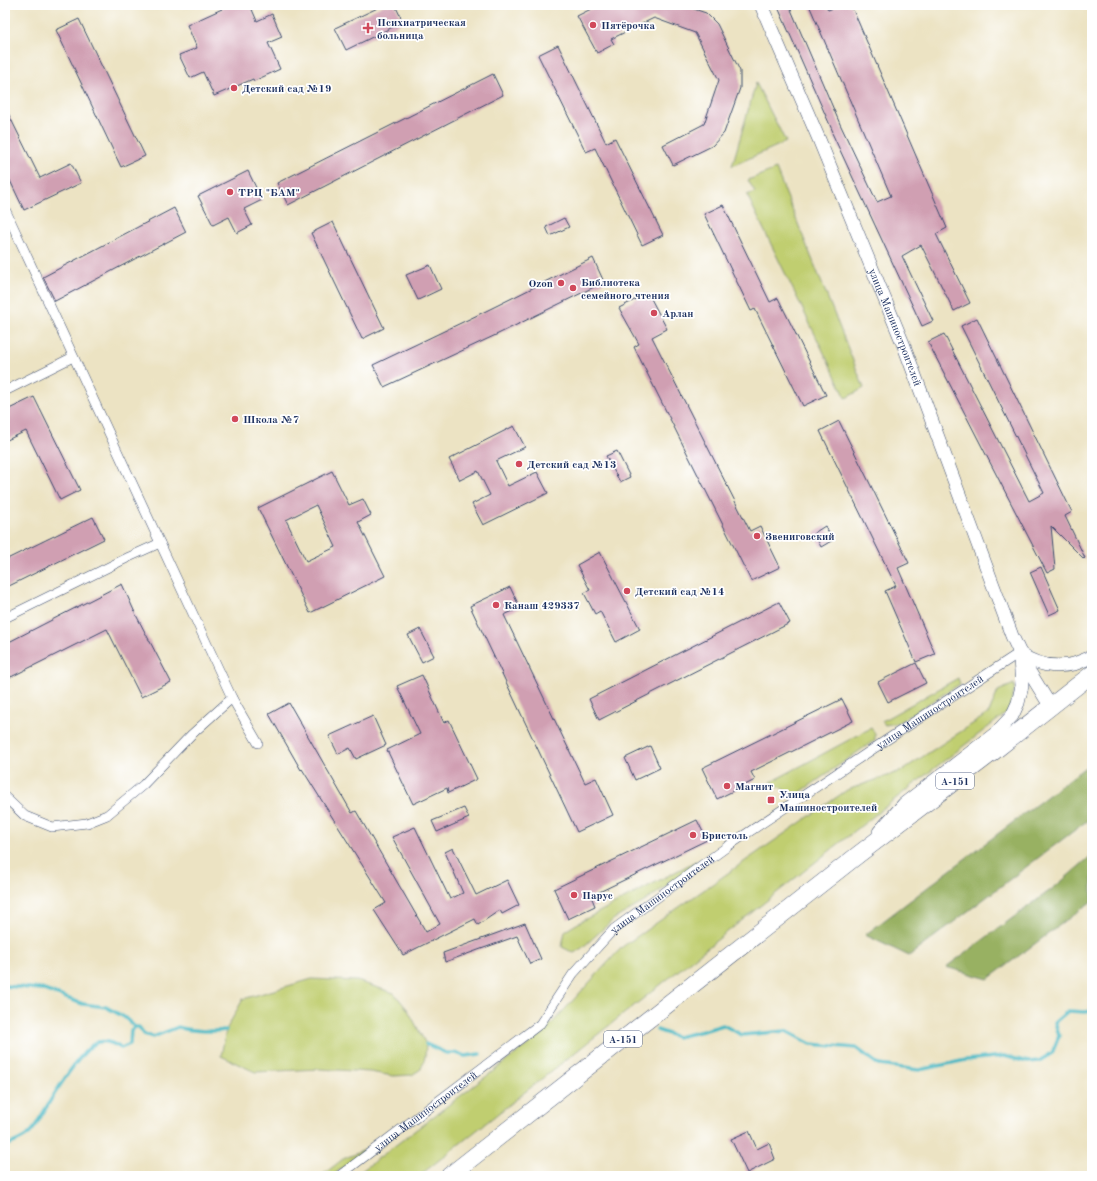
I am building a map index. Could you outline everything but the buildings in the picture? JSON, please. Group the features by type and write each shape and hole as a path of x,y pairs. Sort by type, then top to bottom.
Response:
{"highway":[{"name":"А-151","path":"449,1176 859,854 1092,674"}],"main road":[{"name":"улица Машиностроителей","path":"761,5 818,137 904,346 1019,653 1051,707"},
{"path":"1019,653 1035,662 1059,665 1074,664 1092,657"},
{"path":"859,854 904,804 996,733 1012,716 1018,703 1022,686 1019,653"}],"street":[{"path":"5,209 232,698 258,743"},
{"path":"5,391 73,357"},
{"path":"5,618 128,557 160,543"},
{"name":"улица Машиностроителей","path":"339,1176 540,1024 573,974 614,929 728,846 885,740 1019,653"},
{"path":"5,797 25,816 52,827 87,823 107,815 143,785 191,735 232,698"}],"green space":[{"path":"756,83 786,142 732,166"},
{"path":"776,169 864,388 846,398 747,195 755,192 748,180"},
{"path":"958,678 960,684 897,723 885,725 882,721"},
{"path":"1014,684 1015,688 1008,712 923,777 419,1176 355,1176 542,1034 622,947 847,790 901,771 989,713 998,691"},
{"path":"871,728 875,733 875,740 795,796 771,782"},
{"path":"1092,762 1092,817 909,956 865,935"},
{"path":"1092,855 1092,901 988,979 946,967 1056,886"},
{"path":"696,861 696,865 644,902 614,919 582,948 574,953 562,947 565,931"},
{"path":"312,979 357,981 394,993 408,1010 426,1044 425,1057 421,1069 412,1075 393,1076 370,1072 320,1069 255,1072 221,1056 226,1030 243,999"},
{"path":"367,1149 332,1176 321,1176 343,1159"}],"waterway":[{"path":"5,986 41,989 83,1004 106,1007 124,1017 135,1027 139,1027 144,1034 153,1037 178,1027 202,1031 226,1030"},
{"path":"657,1030 677,1037 723,1025 742,1035 786,1031 811,1044 856,1048 879,1065 919,1070 966,1060 1004,1056 1028,1062 1039,1061 1052,1053 1059,1036 1055,1022 1068,1011 1092,1011"},
{"path":"5,1146 28,1135 66,1076 91,1046 98,1042 107,1042 121,1048 130,1044 131,1030 135,1027"},
{"path":"426,1044 446,1053 456,1053 465,1056 480,1054"}],"place":[{"name":"Пятёрочка","path":"593,25"},
{"name":"Психиатрическая больница","path":"368,28"},
{"name":"Детский сад №19","path":"234,88"},
{"name":"ТРЦ \"БАМ\"","path":"230,192"},
{"name":"Ozon","path":"561,283"},
{"name":"Библиотека семейного чтения","path":"573,288"},
{"name":"Арлан","path":"654,313"},
{"name":"Школа №7","path":"235,419"},
{"name":"Детский сад №13","path":"519,464"},
{"name":"Звениговский","path":"757,536"},
{"name":"Детский сад №14","path":"627,591"},
{"name":"Канаш 429337","path":"496,605"},
{"name":"Магнит","path":"727,786"},
{"name":"Улица Машиностроителей","path":"771,800"},
{"name":"Бристоль","path":"693,835"},
{"name":"Парус","path":"574,895"}]}
